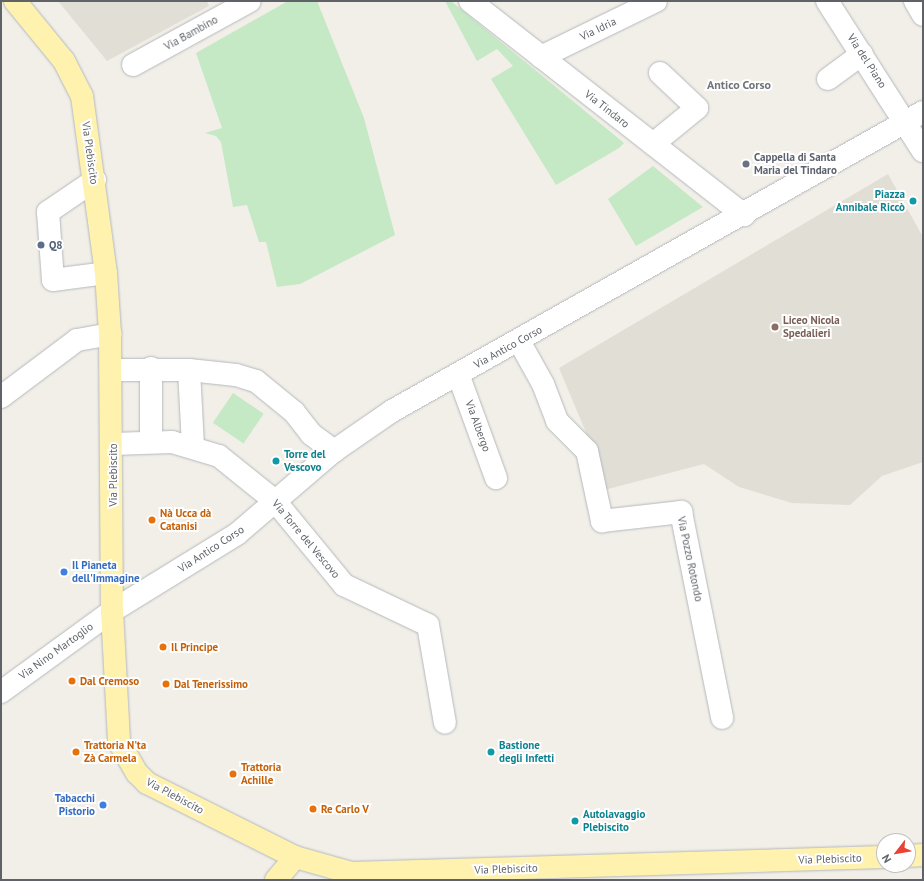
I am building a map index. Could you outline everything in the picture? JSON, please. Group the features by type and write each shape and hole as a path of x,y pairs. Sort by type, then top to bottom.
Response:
{"main road":[{"name":"Via Plebiscito","path":"15,1 74,78 82,96 95,180 106,273 110,334 113,444 112,611 119,742 137,773 147,783 295,857 352,873 504,874 876,857"},
{"path":"276,880 295,857"}],"street":[{"name":"Via Bambino","path":"133,65 250,1"},
{"name":"Via Tindaro","path":"470,1 744,215"},
{"name":"Via Idria","path":"541,57 656,1"},
{"name":"Via del Piano","path":"828,1 862,54 915,117 923,151"},
{"path":"915,1 923,15"},
{"path":"828,79 862,54"},
{"path":"653,144 697,108 660,73"},
{"name":"Via Antico Corso","path":"112,611 236,534 334,451 392,411 744,215 915,117"},
{"path":"95,180 48,212 53,280 106,273"},
{"path":"2,395 77,340 110,334"},
{"name":"Via Pozzo Rotondo","path":"519,341 543,384 556,421 586,451 602,521 681,512 722,718"},
{"path":"151,368 151,441"},
{"path":"112,370 151,368 189,370 236,374 256,381 294,412 311,434 334,451"},
{"path":"189,370 193,446"},
{"name":"Via Albergo","path":"458,374 496,478"},
{"name":"Via Torre del Vescovo","path":"113,444 151,441 193,446 219,456 275,501 344,585 428,625 445,723"},
{"name":"Via Nino Martoglio","path":"1,692 112,611"}],"shaded area":[{"path":"58,1 207,1 209,6 107,61"},
{"name":"Liceo Nicola Spedalieri","path":"888,174 923,237 923,462 882,476 850,505 792,503 739,487 704,464 604,490 595,454 559,368"}],"green space":[{"path":"288,1 317,1 364,118 395,235 300,284 277,287 266,242 259,242 247,205 233,207 221,142 216,136 205,133 222,128 196,53"},
{"path":"445,1 451,1 624,143 619,148 556,185 491,79 513,66 497,49 477,61"},
{"path":"653,166 703,207 636,246 608,199"},
{"path":"233,393 264,414 244,444 213,423"}],"place":[{"name":"Cappella di Santa Maria del Tindaro","path":"746,164"},
{"name":"Piazza Annibale Riccò","path":"913,201"},
{"name":"Q8","path":"41,245"},
{"name":"Liceo Nicola Spedalieri","path":"775,327"},
{"name":"Torre del Vescovo","path":"276,461"},
{"name":"Nà Ucca dà Catanisi","path":"152,520"},
{"name":"Il Pianeta dell'Immagine","path":"64,572"},
{"name":"Il Principe","path":"163,647"},
{"name":"Dal Cremoso","path":"72,681"},
{"name":"Dal Tenerissimo","path":"166,684"},
{"name":"Trattoria N'ta Zà Carmela","path":"76,752"},
{"name":"Bastione degli Infetti","path":"491,752"},
{"name":"Trattoria Achille","path":"233,774"},
{"name":"Tabacchi Pistorio","path":"103,805"},
{"name":"Re Carlo V","path":"313,809"},
{"name":"Autolavaggio Plebiscito","path":"575,821"}],"district":[{"name":"Antico Corso","path":"739,85"}]}
